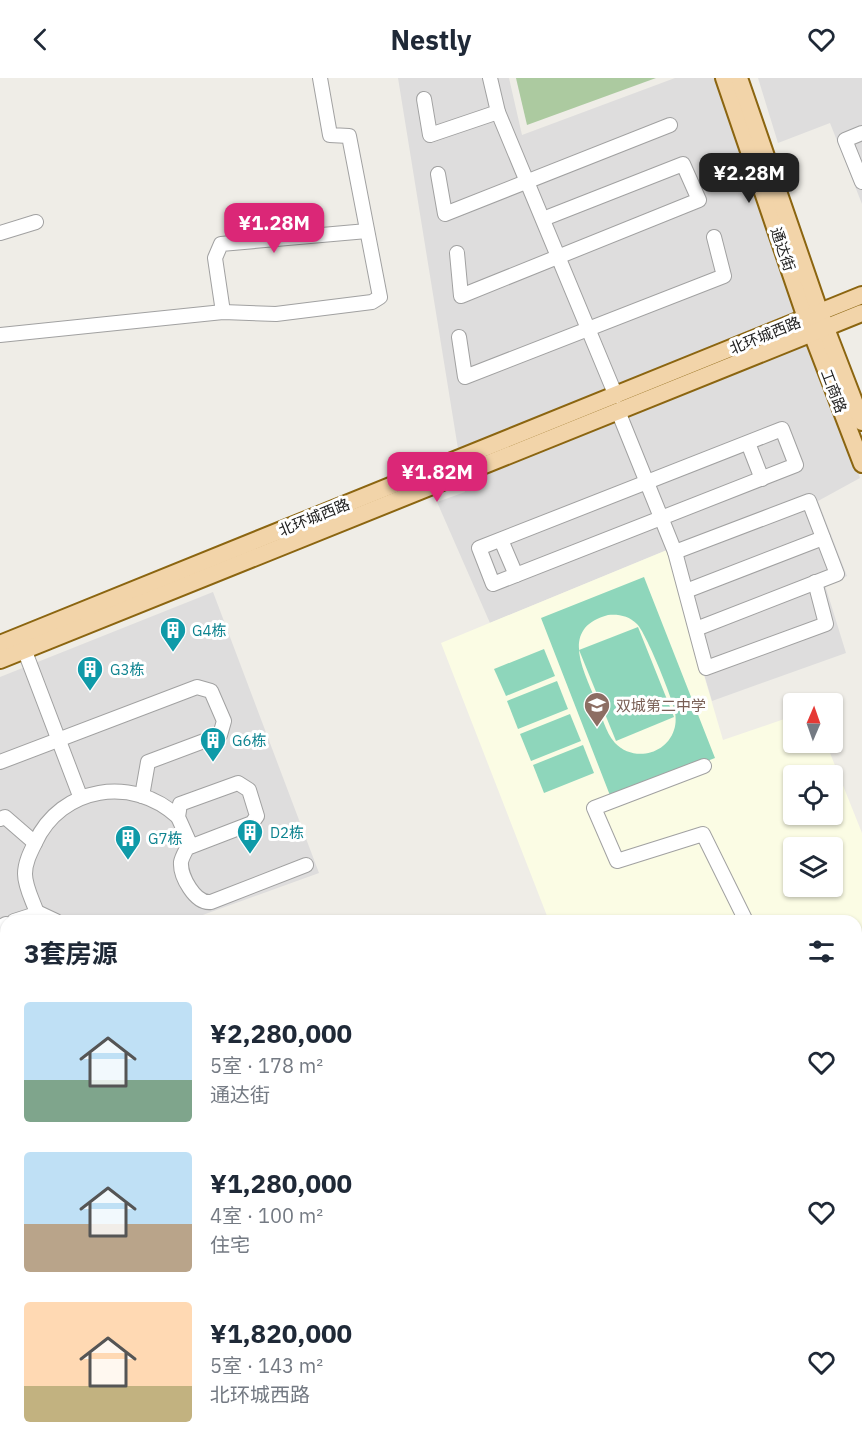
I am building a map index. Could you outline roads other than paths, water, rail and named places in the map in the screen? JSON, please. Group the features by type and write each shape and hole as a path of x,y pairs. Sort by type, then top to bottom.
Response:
{"main road":[{"name":"通达街","path":"724,78 816,323"},
{"name":"通达街","path":"739,78 816,323"},
{"name":"北环城西路","path":"0,660 22,643 816,323 862,296"},
{"name":"北环城西路","path":"816,323 862,313"},
{"name":"工商路","path":"816,323 862,422"},
{"name":"工商路","path":"816,323 862,464"},
{"name":"北环城西路","path":"0,644 22,643"}],"street":[{"path":"0,335 223,312 276,314 372,302 380,297 349,136 330,135 320,78"},
{"path":"490,78 498,112 588,330 675,552 705,668 826,624 814,582"},
{"path":"424,99 430,135 498,112"},
{"path":"438,174 444,214 670,125"},
{"path":"862,133 845,140 862,180"},
{"path":"457,253 461,296 699,200 683,164 543,219"},
{"path":"0,233 36,222"},
{"path":"223,312 215,258 221,244 367,231"},
{"path":"459,337 465,377 588,330 724,276 714,237"},
{"path":"782,429 796,465 493,584 479,548 748,443 782,429"},
{"path":"748,443 762,479"},
{"path":"675,552 809,501 837,574 696,629"},
{"path":"686,591 824,538"},
{"path":"501,540 516,575"},
{"path":"22,643 80,796"},
{"path":"0,762 197,687 211,690 224,721 220,735 148,762 142,796"},
{"path":"704,766 594,808 617,861 703,834 743,915"},
{"path":"191,846 178,818 177,808 184,802 234,783 243,784 249,790 258,812 255,820 191,846 181,861 195,897 205,903 306,865"},
{"path":"37,913 25,871 35,843 50,821 80,796 113,792 142,796 178,818"},
{"path":"0,819 5,818 35,843"},
{"path":"31,915 37,913 48,915"}],"place":[{"name":"G4栋","path":"173,653"},
{"name":"G3栋","path":"90,692"},
{"name":"双城第二中学","path":"597,728"},
{"name":"G6栋","path":"213,763"},
{"name":"D2栋","path":"250,855"},
{"name":"G7栋","path":"128,861"}]}
